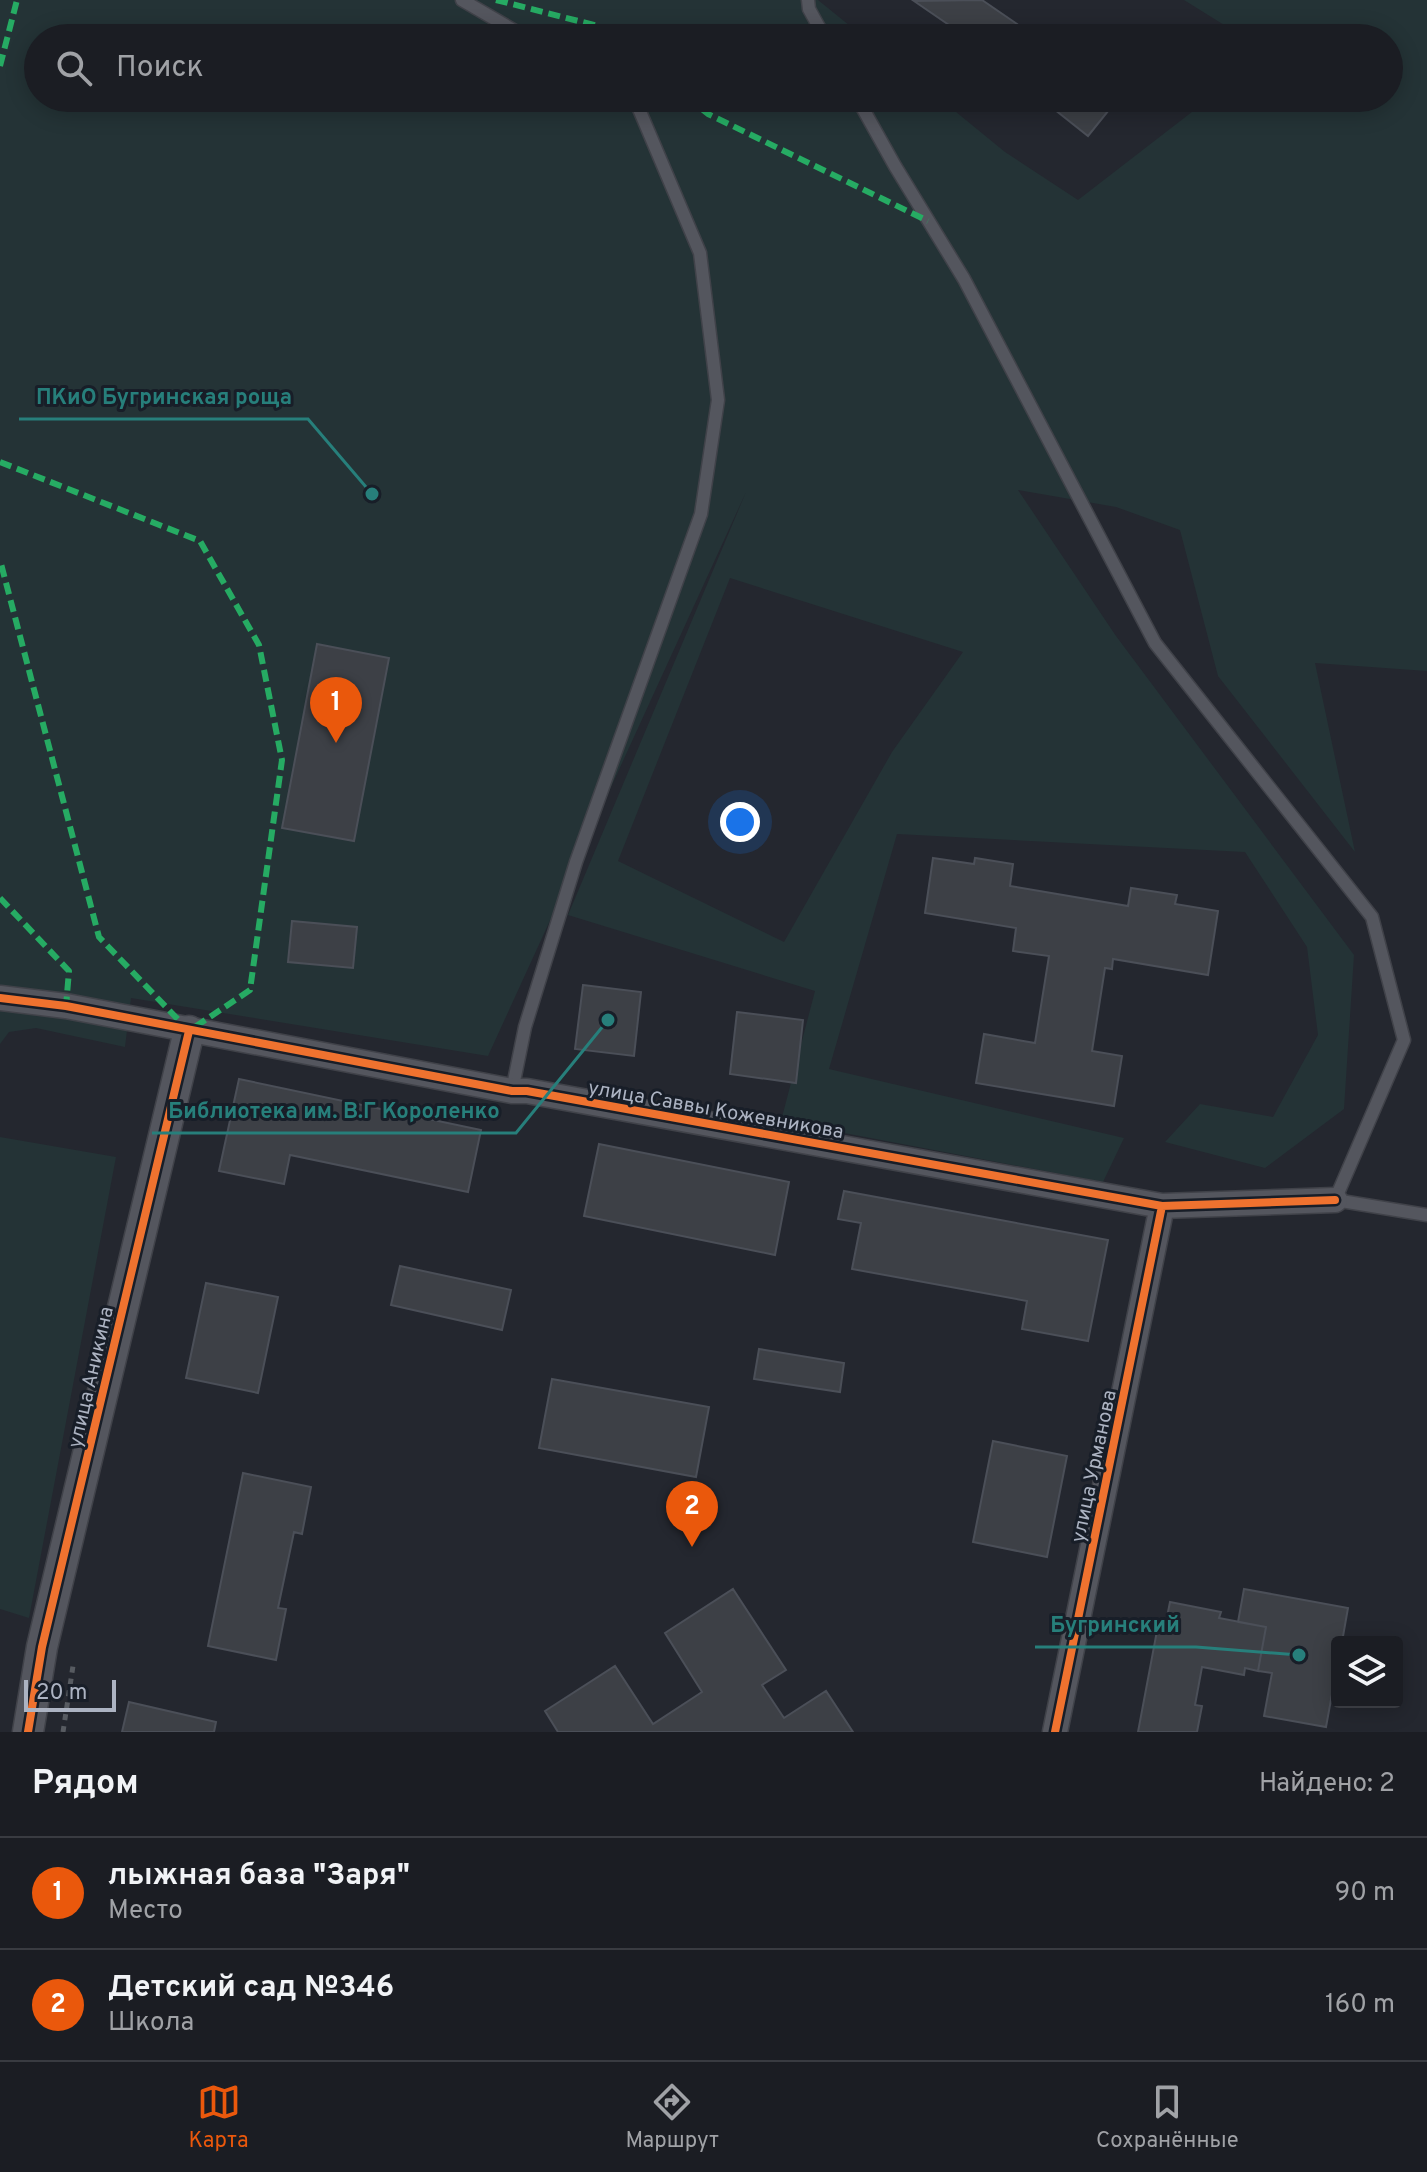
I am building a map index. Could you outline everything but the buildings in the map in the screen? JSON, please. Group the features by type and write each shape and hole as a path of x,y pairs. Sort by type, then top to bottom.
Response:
{"street":[{"name":"улица Саввы Кожевникова","path":"0,998 66,1006 512,1091 1162,1206 1335,1200"},
{"name":"улица Аникина","path":"28,1732 42,1647 189,1031"},
{"name":"улица Урманова","path":"1055,1732 1162,1206"}],"lane":[{"path":"462,0 503,24"},
{"path":"808,0 817,24"},
{"path":"512,1091 525,1027 576,862 701,514 718,400 700,253 640,112"},
{"path":"865,112 964,279 1155,643 1372,917 1404,1040 1335,1200 1427,1215"}],"shaded area":[{"path":"0,0 818,0 848,24 24,24 24,112 956,112 1005,152 1078,200 1192,112 1403,112 1403,24 1223,24 1184,0 1427,0 1427,671 1315,663 1355,852 1218,676 1180,530 1116,507 1018,490 1116,636 1354,955 1344,1109 1265,1168 1165,1142 1200,1104 1273,1117 1318,1035 1307,947 1245,852 897,834 829,1069 1124,1138 1103,1182 781,1121 815,991 568,915 746,492 488,1056 131,998 125,1047 36,1028 9,1032 0,1044","holes":["730,578 963,652 892,752 784,942 618,861"]},
{"path":"0,1137 116,1157 29,1618 0,1609"}],"marked path":[{"path":"0,66 17,0"},
{"path":"496,0 590,24"},
{"path":"706,112 928,221"},
{"path":"0,462 200,541 259,645 282,760 250,990 189,1031 99,937 0,560"},
{"path":"0,898 69,971 66,1006"}],"cycle path":[{"path":"0,998 66,1006 512,1091 527,1091 1162,1206 1335,1200"},
{"path":"28,1732 42,1647 189,1031"},
{"path":"1055,1732 1162,1206"}],"place":[{"name":"ПКиО Бугринская роща","path":"372,494"},
{"name":"лыжная база \"Заря\"","path":"336,743"},
{"name":"Библиотека им. В.Г Короленко","path":"608,1020"},
{"name":"Детский сад №346","path":"692,1547"},
{"name":"Бугринский","path":"1299,1655"}]}
